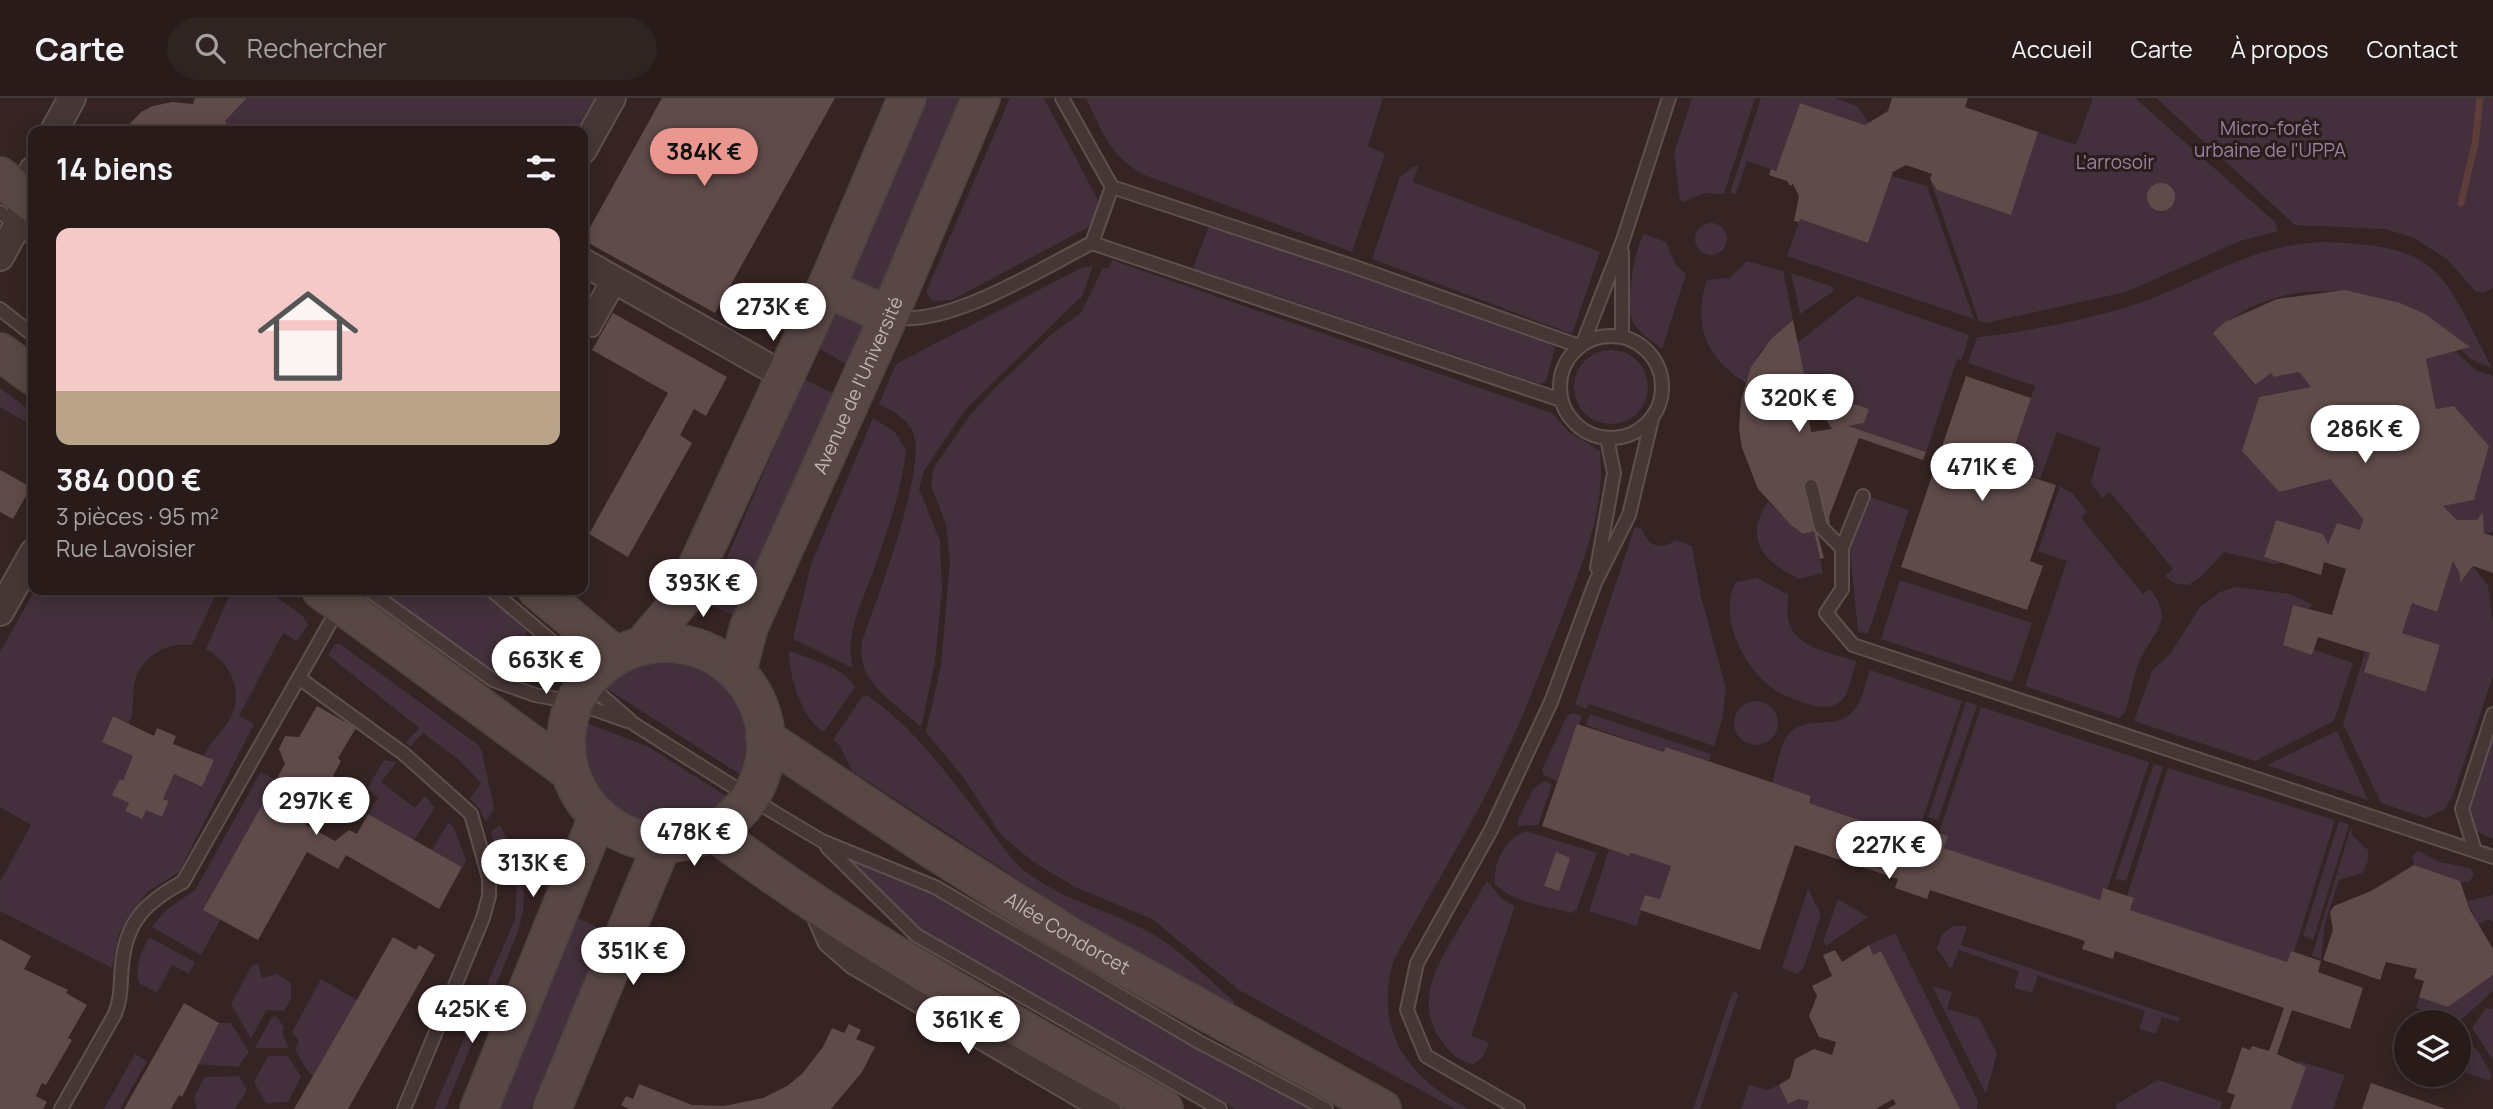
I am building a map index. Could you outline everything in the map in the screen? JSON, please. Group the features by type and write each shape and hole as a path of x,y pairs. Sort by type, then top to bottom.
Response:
{"main road":[{"path":"544,595 630,651 673,643 691,645 716,656 737,672 757,702 765,738 762,769 750,797 714,832 663,842 628,835 598,816 581,796 570,772 566,749 567,725 580,692 630,651 682,599 826,288 907,98"},
{"name":"Avenue de l'Université","path":"737,672 748,627 889,316 981,98"},
{"path":"826,288 889,316"},
{"path":"0,352 28,372"},
{"path":"344,595 570,772"},
{"name":"Allée Condorcet","path":"765,738 930,848 1071,937 1382,1109"},
{"path":"479,1109 598,816"},
{"path":"714,832 816,905 992,1013 1164,1109"},
{"path":"552,1109 663,842"}],"street":[{"path":"57,126 72,98"},
{"path":"588,141 612,98"},
{"path":"0,257 20,204"},
{"path":"588,265 786,377"},
{"path":"0,612 9,575 28,558"},
{"path":"816,905 831,940 855,961 1107,1109"}],"lane":[{"path":"1062,98 1112,187 1581,345 1595,337 1622,336 1638,342 1652,354 1660,370 1663,387 1652,419 1629,515 1595,583 1551,702 1491,830 1417,963 1407,1010 1426,1056 1518,1109"},
{"path":"1652,419 1638,431 1606,438 1578,426 1567,415 1561,400 1562,371 1581,345 1622,243 1669,98"},
{"path":"1092,243 1112,187"},
{"path":"889,316 918,318 949,312 1092,243 1561,400"},
{"path":"1622,243 1622,336"},
{"path":"588,327 614,280"},
{"path":"0,309 28,331"},
{"path":"1595,583 1614,473 1606,438"},
{"path":"1811,486 1821,527 1842,548"},
{"path":"1863,496 1842,548 1842,589 1825,613 1853,645 2493,857"},
{"path":"61,1109 116,1014 121,1000 124,952 135,921 146,905 183,882 299,678 342,595"},
{"path":"345,595 494,680 535,695 580,692 634,724"},
{"path":"497,595 554,643 580,692 822,842 935,887 1199,1042 1325,1109"},
{"path":"299,678 404,754 471,814 489,878 489,896 483,918 404,1109"},
{"path":"2475,851 2462,809 2493,714"},
{"path":"822,842 916,935 1220,1109"}],"green space":[{"path":"247,98 600,98 584,126 229,126 225,121"},
{"path":"923,98 964,98 849,366 817,347"},
{"path":"1010,98 1044,98 1100,204 1092,225 952,300 932,301 926,292"},
{"path":"1086,98 1383,98 1368,146 1385,154 1352,252 1142,174 1114,150"},
{"path":"1692,98 1755,98 1724,194 1705,193 1683,202 1680,200 1674,153"},
{"path":"1761,98 1835,98 1857,106 1869,123 1865,125 1800,103 1776,171 1747,161 1736,194 1730,193"},
{"name":"L'arrosoir","path":"2093,98 2135,98 2275,222 2278,231 2240,241 2126,292 1986,323 1979,321 1930,179 1937,190 2011,214 2038,132 2076,145"},
{"name":"Micro-forêt urbaine de l'UPPA","path":"2156,98 2493,98 2493,288 2483,293 2475,291 2447,259 2412,237 2385,229 2295,225"},
{"path":"1418,166 1413,182 1600,252 1572,334 1372,259 1400,177"},
{"path":"1891,176 1927,186 1974,319 1787,256 1800,219 1868,243"},
{"path":"1210,223 1547,341 1555,348 1546,381 1540,384 1193,268"},
{"path":"1711,223 1723,227 1727,239 1723,251 1711,255 1699,251 1695,239 1699,227"},
{"path":"1644,234 1666,242 1676,265 1686,274 1662,349 1638,330 1631,314 1632,277"},
{"path":"2322,242 2392,249 2415,257 2432,269 2461,307 2492,368 2471,359 2461,350 2469,347 2441,326 2410,310 2377,298 2343,292 2309,292 2275,298 2243,312 2214,333 2254,385 2271,373 2275,377 2299,372 2311,387 2259,397 2242,451 2279,492 2330,479 2363,519 2360,530 2337,523 2328,544 2323,534 2276,520 2264,556 2282,563 2274,564 2224,552 2201,577 2188,585 2174,583 2165,576 2173,569 2110,492 2102,498 2091,483 2100,448 2057,432 2040,479 2007,469 2035,386 1968,363 1977,337 2041,328 2111,312 2150,299 2253,255 2297,244"},
{"path":"1112,260 1552,413 1569,432 1600,451 1599,495 1591,537 1533,689 1481,804 1393,962 1388,987 1388,1010 1401,1050 1428,1083 1468,1109 1455,1109 1239,990 1152,919 1075,887 1032,861 1001,835 963,777 926,732 941,665 950,561 946,524 931,486 934,467 971,414 995,388 1053,333 1081,313 1103,268 1109,268"},
{"path":"1747,261 1783,271 1793,320 1760,352 1746,383 1721,363 1712,351 1702,326 1701,312 1707,280 1730,278"},
{"path":"1093,266 1082,296 965,410 924,471 919,489 940,541 942,590 935,662 921,727 879,691 865,669 861,656 862,642 908,502 916,448 912,430 906,421 879,404 896,364 1081,268"},
{"path":"1791,273 1833,287 1834,291 1800,314"},
{"path":"1857,296 1969,335 1962,360 1957,359 1926,452 1848,426 1864,423 1869,409 1807,388 1797,343"},
{"path":"1611,350 1625,353 1637,361 1645,373 1648,387 1645,401 1637,413 1625,421 1611,424 1597,421 1585,413 1577,401 1574,387 1577,373 1585,361 1597,353"},
{"path":"2455,351 2476,370 2493,376 2493,532 2484,533 2483,513 2477,520 2457,520 2443,506 2474,500 2489,446 2454,406 2436,409 2426,359"},
{"path":"804,379 836,395 741,618 707,604"},
{"path":"0,388 28,409 28,423 0,407"},
{"path":"873,418 895,432 906,450 893,510 856,618 851,643 853,668 793,639 811,564"},
{"path":"2060,486 2073,494 2087,512 2081,518 2143,594 2150,589 2161,609 2160,625 2138,664 2125,712 2119,718 2025,686 2067,561 2038,551"},
{"path":"1864,495 1909,510 1868,634 1858,631 1849,540"},
{"path":"1768,502 1803,534 1814,531 1823,573 1799,579 1767,557 1757,539 1757,528"},
{"path":"1635,527 1642,529 1647,539 1655,545 1665,545 1676,540 1692,546 1701,597 1726,688 1722,720 1714,746 1589,704 1586,709 1575,704"},
{"path":"2453,561 2461,582 2473,566 2488,586 2493,621 2493,676 2453,795 2445,809 2426,818 2381,803 2343,724 2365,652 2370,653 2365,672 2426,692 2440,645 2402,633 2412,603 2437,612"},
{"path":"1757,578 1789,595 1787,612 1790,625 1804,642 1856,661 1847,693 1837,704 1828,707 1814,706 1792,698 1771,687 1751,666 1736,639 1730,609 1736,582"},
{"path":"1900,580 2032,623 2012,682 1881,639"},
{"path":"2236,587 2289,594 2312,604 2310,609 2293,605 2283,645 2312,655 2314,650 2353,663 2334,721 2255,761 2134,721 2152,671 2170,654 2200,607 2220,592"},
{"path":"32,595 216,595 192,645 173,646 148,659 134,685 133,709 129,723 113,716 102,742 133,756 129,803 125,811 142,819 146,810 162,817 169,801 163,799 174,774 201,787 213,760 204,756 234,710 236,699 233,680 222,662 206,649 230,595 274,595 303,616 308,625 297,641 283,633 239,716 254,724 179,872 147,892 128,918 119,934 112,968 0,911 0,882 31,825 0,807 0,652"},
{"path":"382,595 485,595 530,627 497,679"},
{"path":"335,644 340,644 477,744 482,751 494,809 486,822 479,808 470,799 481,783 459,760 423,733 410,746 406,743 419,728 328,655"},
{"path":"789,651 835,669 855,687 824,732 809,717 798,696 791,672"},
{"path":"655,657 701,668 718,678 731,692 740,708 745,728 741,775 601,685 629,664"},
{"path":"1870,670 1962,701 1920,827 1912,838 1809,803 1811,796 1772,783 1780,752 1788,735 1803,725 1838,721 1846,717 1859,702"},
{"path":"867,695 885,708 917,739 1019,866 1049,887 1159,938 1234,1001 1234,1005 1232,1007 1088,925 852,771 840,746 833,740 862,697"},
{"path":"1756,701 1765,702 1772,707 1777,714 1777,732 1772,739 1765,744 1756,745 1747,744 1740,739 1735,732 1734,723 1735,714 1740,707 1747,702"},
{"path":"1966,702 1977,705 1938,820 1928,817"},
{"path":"1981,707 2149,762 2107,890 2103,889 2100,900 1944,848 1939,833"},
{"path":"1573,713 1582,716 1557,781 1544,775 1542,770 1567,716"},
{"path":"1590,714 1711,754 1709,761 1667,747 1664,752 1586,725"},
{"path":"581,721 647,746 728,797 711,814 689,824 665,828 643,826 623,818 605,805 592,788 583,767 579,745"},
{"path":"2493,722 2493,839 2476,831 2467,812"},
{"path":"2337,731 2368,800 2267,765"},
{"path":"384,760 397,762 381,782 415,808 425,796 435,808 414,840 368,814 378,797 367,789"},
{"path":"2154,764 2163,767 2126,881 2115,879"},
{"path":"2168,768 2335,820 2294,952 2291,952 2287,962 2130,910 2134,899 2127,896"},
{"path":"261,772 276,780 204,910 221,919 201,955 152,927 165,911 195,890"},
{"path":"1545,781 1552,784 1538,825 1519,826 1517,822 1533,789"},
{"path":"2339,821 2349,825 2313,940 2303,936"},
{"path":"448,823 453,826 466,859 463,867 432,850"},
{"path":"500,825 517,860 524,888 519,929 445,1109 434,1109 515,919 517,876 502,877 491,832"},
{"path":"2351,827 2352,835 2368,850 2368,861 2362,873 2339,880 2325,923 2321,959 2312,956"},
{"path":"1526,831 1597,853 1577,909 1571,913 1520,900 1495,884 1498,860 1506,845"},
{"path":"1609,850 1629,856 1631,853 1671,866 1660,899 1645,895 1637,926 1589,911"},
{"path":"2418,851 2439,862 2470,868 2474,875 2469,882 2462,882 2414,865 2412,856"},
{"path":"844,856 933,894 1106,997 1311,1109 1235,1109 919,930"},
{"path":"1487,881 1502,899 1515,906 1471,1036 1489,1042 1484,1055 1473,1064 1456,1056 1443,1043 1429,1012 1429,997 1438,967"},
{"path":"1808,889 1821,915 1804,967 1797,974 1782,968"},
{"path":"2493,895 2493,921 2488,919 2478,924 2467,901"},
{"path":"1838,899 1868,917 1826,946 1823,942"},
{"path":"572,915 606,931 530,1109 490,1109"},
{"path":"1953,926 1967,926 1961,945 2180,1018 2179,1022 2162,1017 2156,1034 2139,1029 2145,1011 2038,976 2032,993 2014,988 2019,971 1959,950 1952,967 1949,967 1937,948 1942,934"},
{"path":"1895,933 1978,1101 1977,1109 1960,1109 1881,951 1873,955 1869,945"},
{"path":"149,937 195,962 189,974 172,965 157,993 139,983 137,971"},
{"path":"258,964 262,978 277,974 291,983 291,1000 284,1011 266,1010 251,1039 231,1004 252,965"},
{"path":"2493,975 2493,991 2471,1011 2416,1008 2419,997 2448,1007"},
{"path":"321,979 357,1000 313,1076 295,1049 299,1041 292,1032"},
{"path":"1932,986 1952,992 1947,1009 1979,1018 1997,1053 1986,1094"},
{"path":"1736,992 1738,996 1700,1109 1693,1109 1732,993"},
{"path":"2486,1008 2493,1009 2493,1060 2472,1028"},
{"path":"276,1016 284,1027 282,1033 289,1048 255,1048 272,1017"},
{"path":"219,1023 231,1023 249,1052 238,1067 196,1064"},
{"path":"2471,1044 2479,1052 2492,1076 2490,1081 2471,1074"},
{"path":"135,1054 147,1061 120,1109 104,1109"},
{"path":"268,1056 288,1056 301,1077 288,1102 266,1103 254,1082"},
{"path":"2298,1061 2345,1075 2333,1109 2291,1109 2305,1067 2297,1064"},
{"path":"239,1076 247,1090 235,1109 197,1109 194,1097 205,1077"},
{"path":"2158,1080 2223,1102 2220,1109 2116,1109 2117,1104"},
{"path":"1749,1085 1768,1090 1779,1085 1788,1104 1799,1099 1809,1101 1807,1109 1741,1109"}],"building":[{"path":"195,98 247,98 225,121 229,126 128,126 141,112 153,106 172,102 193,104"},
{"path":"662,98 835,98 715,313 588,243 588,231"},
{"path":"1892,98 1968,98 1965,107 2038,132 2011,215 1937,190 1930,179 1932,174 1906,165 1893,172 1868,243 1800,219 1799,222 1794,221 1799,196 1793,184 1790,186 1787,181 1769,175 1771,169 1776,171 1800,103 1865,125 1888,111"},
{"path":"2161,183 2171,187 2175,197 2171,207 2161,211 2151,207 2147,197 2151,187"},
{"path":"2345,290 2400,303 2425,314 2470,347 2426,359 2436,409 2454,406 2489,446 2474,500 2443,506 2457,520 2477,520 2483,512 2484,533 2493,536 2493,573 2473,566 2460,583 2460,574 2453,561 2437,612 2412,603 2402,633 2440,645 2426,692 2364,672 2370,653 2318,637 2312,655 2283,645 2293,605 2332,615 2346,569 2324,562 2321,575 2264,557 2276,520 2323,534 2328,544 2337,523 2360,530 2363,519 2330,479 2279,492 2242,451 2259,397 2311,387 2299,372 2274,377 2271,373 2255,385 2213,333 2225,322 2277,299"},
{"path":"613,313 727,377 706,416 694,409 680,435 692,443 628,557 589,534 668,393 592,350"},
{"path":"1793,320 1807,388 1869,409 1864,423 1848,426 1926,452 1923,460 1859,438 1828,524 1818,485 1805,487 1824,558 1820,559 1814,531 1803,534 1791,525 1758,489 1742,448 1739,429 1741,400 1751,367 1771,339","holes":["1808,414 1827,421 1832,429 1811,432"]},
{"path":"1966,376 2031,398 2007,469 2056,485 2030,561 2043,566 2027,610 1901,567"},
{"path":"0,470 28,485 28,492 13,519 0,512"},
{"path":"317,706 356,728 338,758 341,761 333,776 345,783 336,801 323,794 306,825 335,841 349,830 357,834 368,814 462,867 439,909 346,855 338,869 307,852 258,940 203,910 285,764 279,749 285,736 299,737"},
{"path":"113,716 154,736 157,728 176,736 173,744 214,760 202,787 174,774 163,799 169,801 162,817 146,810 142,819 125,811 129,803 112,795 120,779 123,781 133,756 102,742"},
{"path":"1577,724 1664,752 1666,747 1741,772 1811,796 1809,803 1912,838 1916,825 1948,836 1944,848 2100,900 2103,888 2134,898 2130,910 2287,962 2291,951 2321,961 2318,972 2363,988 2350,1029 2292,1010 2277,1054 2306,1067 2291,1109 2230,1109 2235,1095 2227,1092 2242,1047 2250,1050 2252,1046 2269,1051 2284,1008 2115,951 2113,959 2082,949 2085,941 1930,890 1927,899 1895,888 1898,879 1795,845 1760,950 1640,910 1645,895 1660,899 1671,866 1631,853 1629,856 1542,826"},
{"path":"1556,852 1570,858 1559,891 1544,886"},
{"path":"2414,865 2460,881 2470,910 2493,949 2493,975 2448,1007 2419,997 2424,981 2414,978 2417,969 2386,962 2380,980 2323,960 2333,930 2330,912 2334,906 2371,891"},
{"path":"393,937 416,950 419,945 435,955 348,1109 294,1109"},
{"path":"0,939 31,956 24,969 68,990 66,993 87,1005 68,1038 72,1040 46,1085 42,1083 36,1096 47,1102 43,1109 0,1109"},
{"path":"1869,945 1873,955 1881,951 1960,1109 1887,1109 1896,1104 1893,1099 1876,1109 1807,1109 1809,1101 1799,1099 1788,1104 1779,1085 1790,1078 1795,1059 1814,1049 1832,1055 1836,1042 1819,1037 1809,1016 1817,996 1812,986 1832,976 1823,955 1835,950 1842,962"},
{"path":"184,1003 219,1023 182,1097 179,1095 171,1109 124,1109"},
{"path":"849,1024 861,1030 856,1039 875,1047 862,1072 831,1109 629,1109 621,1105 626,1096 633,1099 639,1084 692,1105 724,1106 763,1098 787,1086 802,1074 823,1047 832,1028 844,1033"},
{"path":"2371,1083 2446,1109 2362,1109"}],"waterway":[{"path":"2461,203 2475,144 2480,98"}]}
